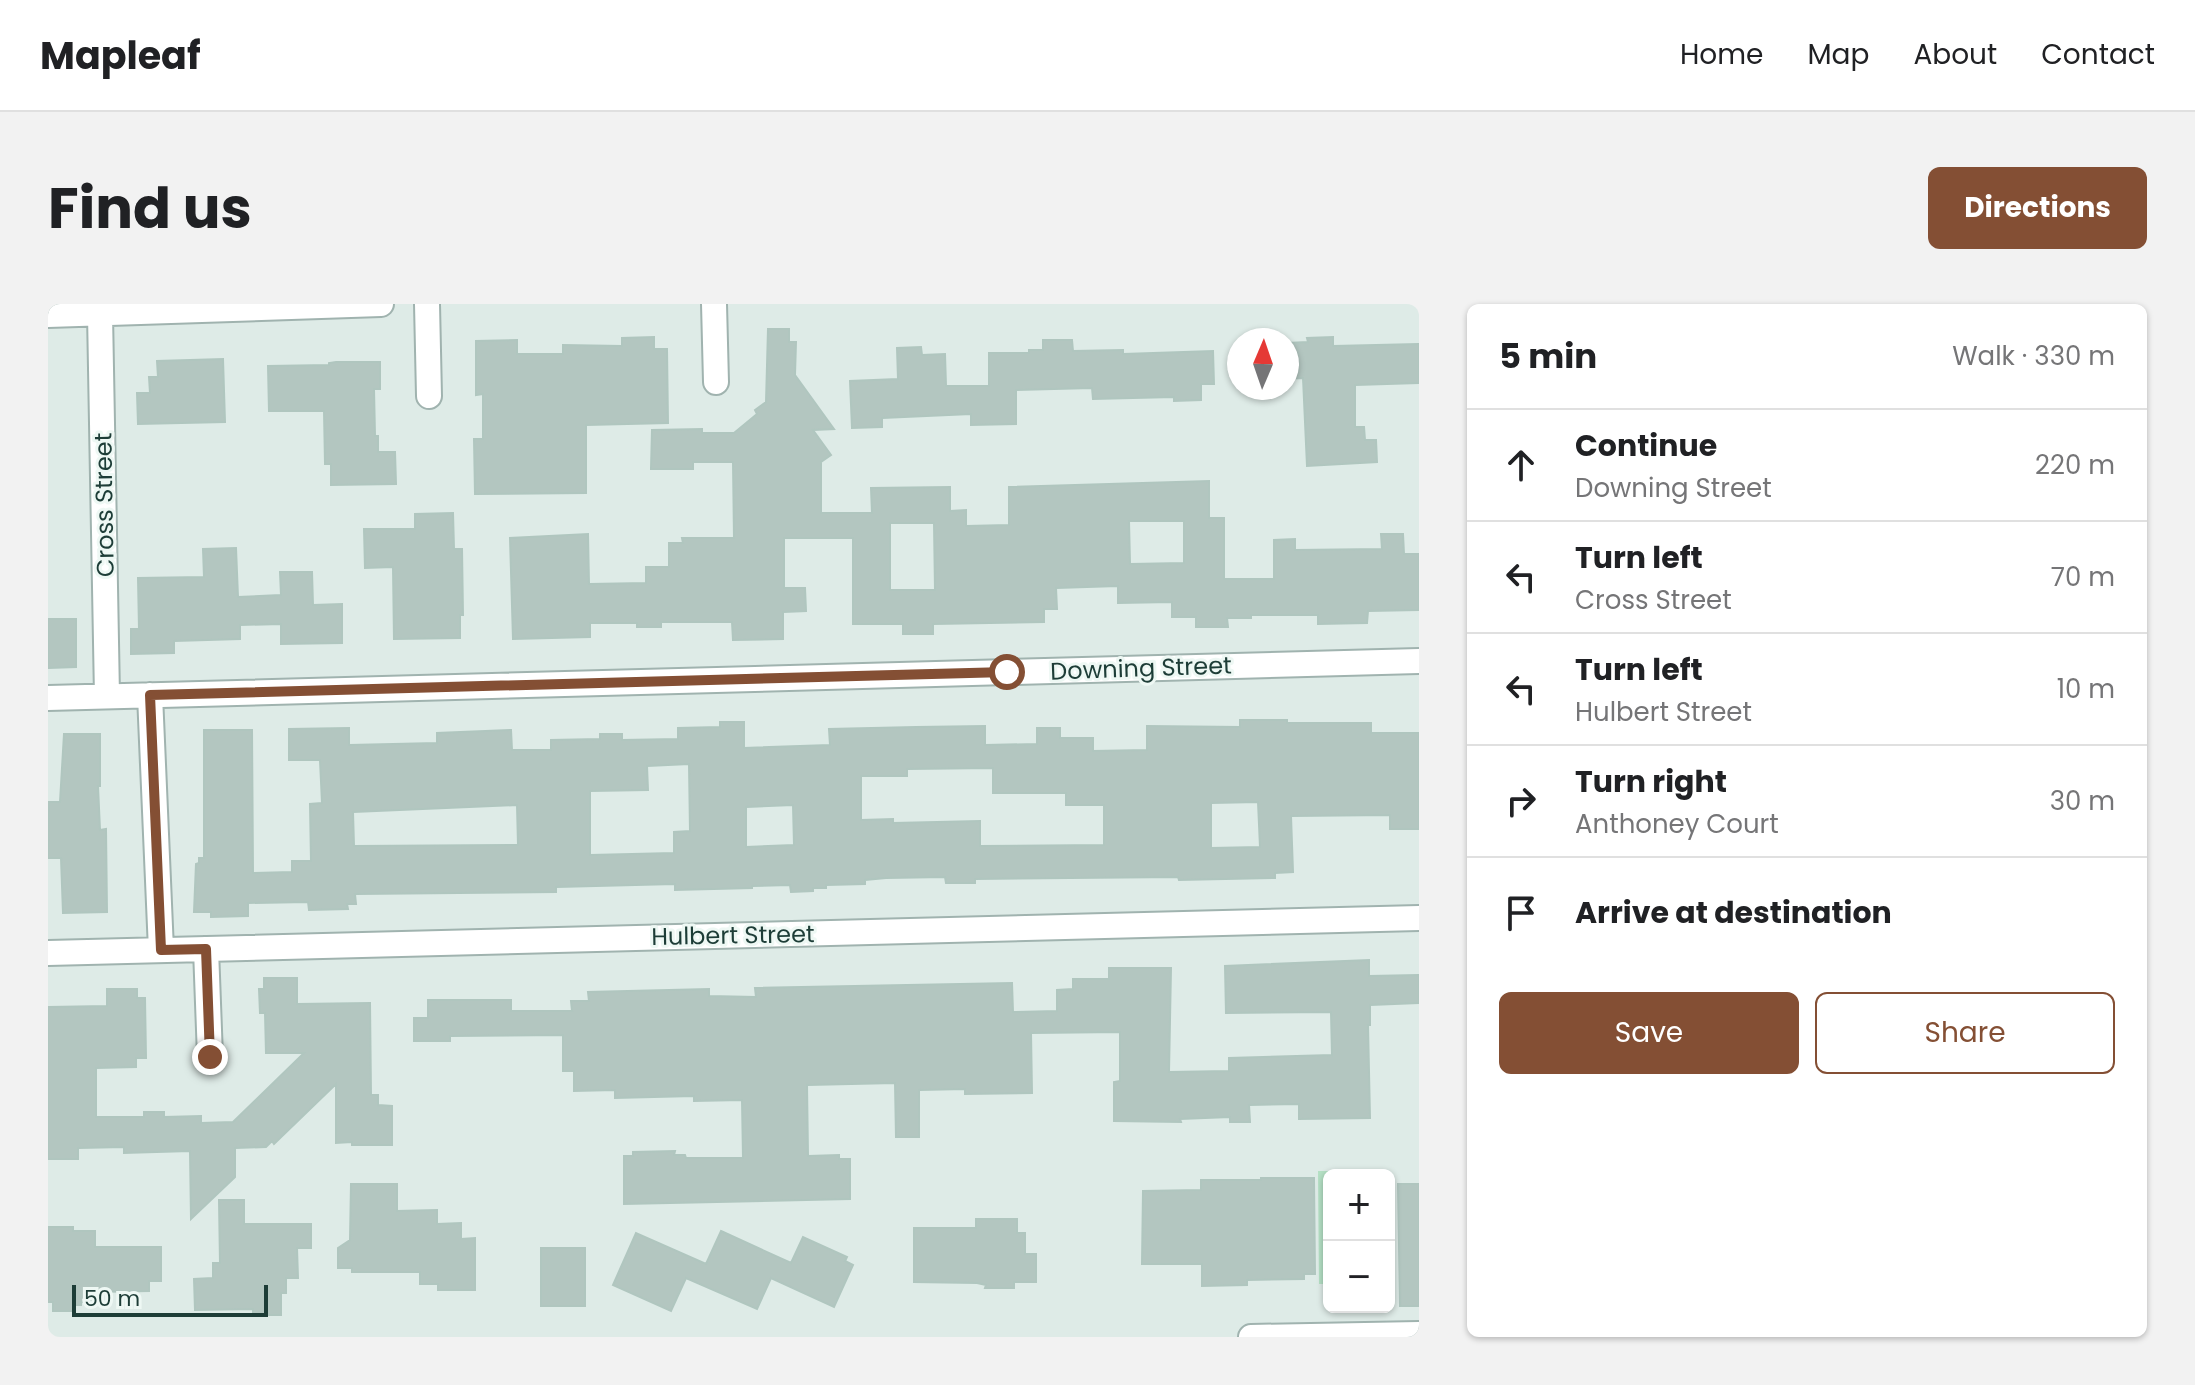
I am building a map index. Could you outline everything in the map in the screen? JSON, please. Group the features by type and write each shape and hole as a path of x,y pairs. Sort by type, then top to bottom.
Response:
{"street":[{"path":"48,315 381,304"},
{"path":"427,304 429,396"},
{"path":"714,304 716,382"},
{"name":"Cross Street","path":"100,314 107,696"},
{"name":"Downing Street","path":"48,698 1419,661"},
{"path":"150,695 161,950"},
{"name":"Hulbert Street","path":"48,953 1419,918"},
{"path":"206,949 210,1057"},
{"path":"1251,1337 1419,1334"}],"green space":[{"path":"1318,1171 1323,1171 1323,1284 1319,1284"}],"building":[{"path":"768,329 789,329 789,342 796,342 795,375 834,429 813,430 831,455 821,462 821,513 872,513 871,488 950,487 950,511 966,510 966,526 1009,525 1009,487 1209,481 1209,518 1224,518 1224,579 1274,579 1274,540 1295,539 1295,550 1382,549 1381,534 1403,534 1404,554 1419,554 1419,610 1368,611 1367,623 1318,624 1318,615 1251,615 1251,618 1227,618 1228,627 1196,627 1196,617 1172,617 1172,602 1118,603 1118,586 1056,588 1057,609 1044,609 1044,622 933,624 933,634 903,634 903,624 853,624 853,538 784,538 784,588 805,588 806,611 783,612 783,639 733,640 732,622 661,622 661,627 637,627 637,623 590,623 590,637 513,639 510,538 588,534 589,584 646,583 646,567 669,567 669,543 683,543 682,538 734,538 733,462 693,462 693,469 651,469 652,430 702,429 702,433 734,433 766,402","holes":["1129,521 1184,521 1184,563 1130,564","890,523 934,523 935,590 890,590"]},
{"path":"654,337 654,349 667,349 668,423 586,425 586,493 475,494 474,439 483,439 483,394 476,395 476,341 517,340 517,354 563,354 563,345 622,346 622,338"},
{"path":"1333,337 1333,346 1419,344 1419,383 1355,385 1355,427 1364,427 1365,440 1376,440 1377,462 1307,466 1299,342 1308,342 1307,338"},
{"path":"1043,340 1072,340 1073,351 1123,350 1123,354 1213,351 1214,384 1201,384 1201,400 1174,401 1174,397 1093,399 1092,388 1016,390 1016,424 971,425 971,414 882,418 882,427 852,428 850,381 898,379 897,348 921,347 922,355 945,354 946,386 989,386 989,353 1043,350"},
{"path":"223,359 225,422 138,424 137,393 150,393 149,377 158,377 157,361"},
{"path":"336,362 380,362 380,389 374,389 375,436 378,436 378,452 395,452 396,484 331,485 331,464 325,464 324,411 269,411 268,366 329,365"},
{"path":"453,513 454,549 462,549 463,615 460,615 460,638 394,639 393,567 365,568 364,529 415,529 415,514"},
{"path":"236,548 238,597 281,595 280,572 312,572 313,605 342,604 342,643 281,644 281,624 240,625 240,639 174,641 174,653 131,654 131,629 139,629 138,578 204,577 203,549"},
{"path":"48,619 76,619 76,667 48,668"},
{"path":"1240,720 1287,720 1287,723 1371,723 1371,733 1419,733 1419,829 1390,829 1390,815 1291,816 1293,872 1275,873 1275,878 975,879 975,883 946,883 945,877 886,878 865,880 865,884 826,885 826,888 813,888 813,891 791,892 790,885 675,890 675,884 556,887 556,892 355,894 356,904 347,904 348,909 309,910 308,902 248,903 248,916 211,917 211,912 194,912 196,864 199,858 204,858 204,730 252,730 253,873 292,872 292,861 311,861 310,804 322,803 320,760 289,760 289,729 349,728 349,745 437,743 437,733 511,730 512,750 551,750 551,740 600,739 600,734 622,734 622,740 678,739 678,728 720,727 720,722 744,722 744,748 830,745 829,729 985,726 985,745 1037,744 1037,728 1060,728 1060,738 1093,738 1093,751 1147,750 1147,726 1240,727","holes":["689,764 690,831 674,832 674,853 590,855 590,791 648,790 647,766","993,768 993,793 1066,793 1066,805 1104,805 1104,845 980,846 980,821 893,823 893,819 861,820 861,776 907,776 907,769","1258,802 1260,847 1211,848 1211,803","517,805 518,845 354,846 353,812","793,805 794,845 746,847 746,807"]},
{"path":"64,734 100,734 98,786 100,830 106,829 107,912 63,913 61,858 48,858 49,802 60,802"},
{"path":"1369,960 1369,976 1419,975 1419,1003 1370,1005 1370,1118 1299,1119 1299,1104 1249,1105 1250,1122 1230,1122 1230,1117 1180,1119 1181,1122 1114,1121 1114,1082 1120,1081 1120,1032 1031,1033 1032,1093 965,1094 965,1089 919,1090 919,1137 896,1137 895,1083 807,1085 808,1156 839,1155 839,1159 850,1159 850,1199 624,1204 624,1156 633,1156 633,1152 675,1151 674,1155 685,1155 686,1158 743,1158 742,1100 694,1101 694,1096 615,1098 615,1090 574,1091 574,1071 563,1071 563,1035 450,1036 450,1041 414,1041 414,1018 428,1018 428,1000 511,1000 511,1011 572,1011 571,1001 589,1001 588,992 709,989 709,996 756,997 755,988 1012,983 1013,1012 1057,1011 1057,990 1073,989 1073,979 1109,979 1109,968 1171,968 1169,1072 1229,1071 1229,1058 1332,1055 1331,1012 1226,1013 1225,966"},
{"path":"264,978 297,978 297,1004 370,1003 371,1095 378,1095 378,1105 392,1106 392,1145 336,1143 336,1084 274,1144 272,1141 266,1147 235,1148 235,1177 191,1219 190,1151 124,1153 124,1147 78,1148 78,1159 48,1159 48,1007 107,1006 107,989 137,989 137,998 145,998 146,1058 136,1058 136,1067 96,1068 96,1117 144,1117 144,1112 164,1112 164,1117 201,1116 201,1123 233,1122 304,1053 266,1053 265,1013 260,1013 259,989 264,989"},
{"path":"1314,1178 1315,1274 1304,1274 1304,1279 1247,1280 1247,1285 1202,1286 1202,1264 1142,1264 1143,1191 1201,1190 1201,1180"},
{"path":"351,1184 397,1184 397,1211 437,1210 437,1224 461,1223 461,1239 475,1238 475,1290 438,1290 438,1284 420,1284 420,1272 352,1272 352,1268 338,1268 338,1248 350,1240"},
{"path":"1398,1184 1419,1184 1419,1306 1400,1306"},
{"path":"219,1200 244,1200 244,1224 311,1224 311,1248 297,1248 298,1278 286,1278 286,1293 281,1293 281,1315 253,1315 253,1309 195,1310 194,1279 213,1278 213,1263 220,1263"},
{"path":"976,1219 1017,1219 1017,1233 1025,1233 1025,1254 1036,1254 1036,1282 1014,1282 1014,1288 985,1288 986,1285 977,1283 914,1282 914,1228 976,1228"},
{"path":"48,1227 95,1231 95,1247 161,1247 161,1281 149,1281 149,1291 95,1292 96,1302 81,1302 81,1305 75,1305 75,1311 53,1311 53,1302 48,1302"},
{"path":"721,1231 791,1263 803,1237 847,1257 845,1261 853,1265 834,1307 771,1278 757,1309 686,1278 671,1311 613,1285 636,1233 706,1264"},
{"path":"541,1248 585,1248 585,1306 541,1306"}],"route":[{"path":"210,1057 206,949 161,950 150,695 1007,672"}]}
